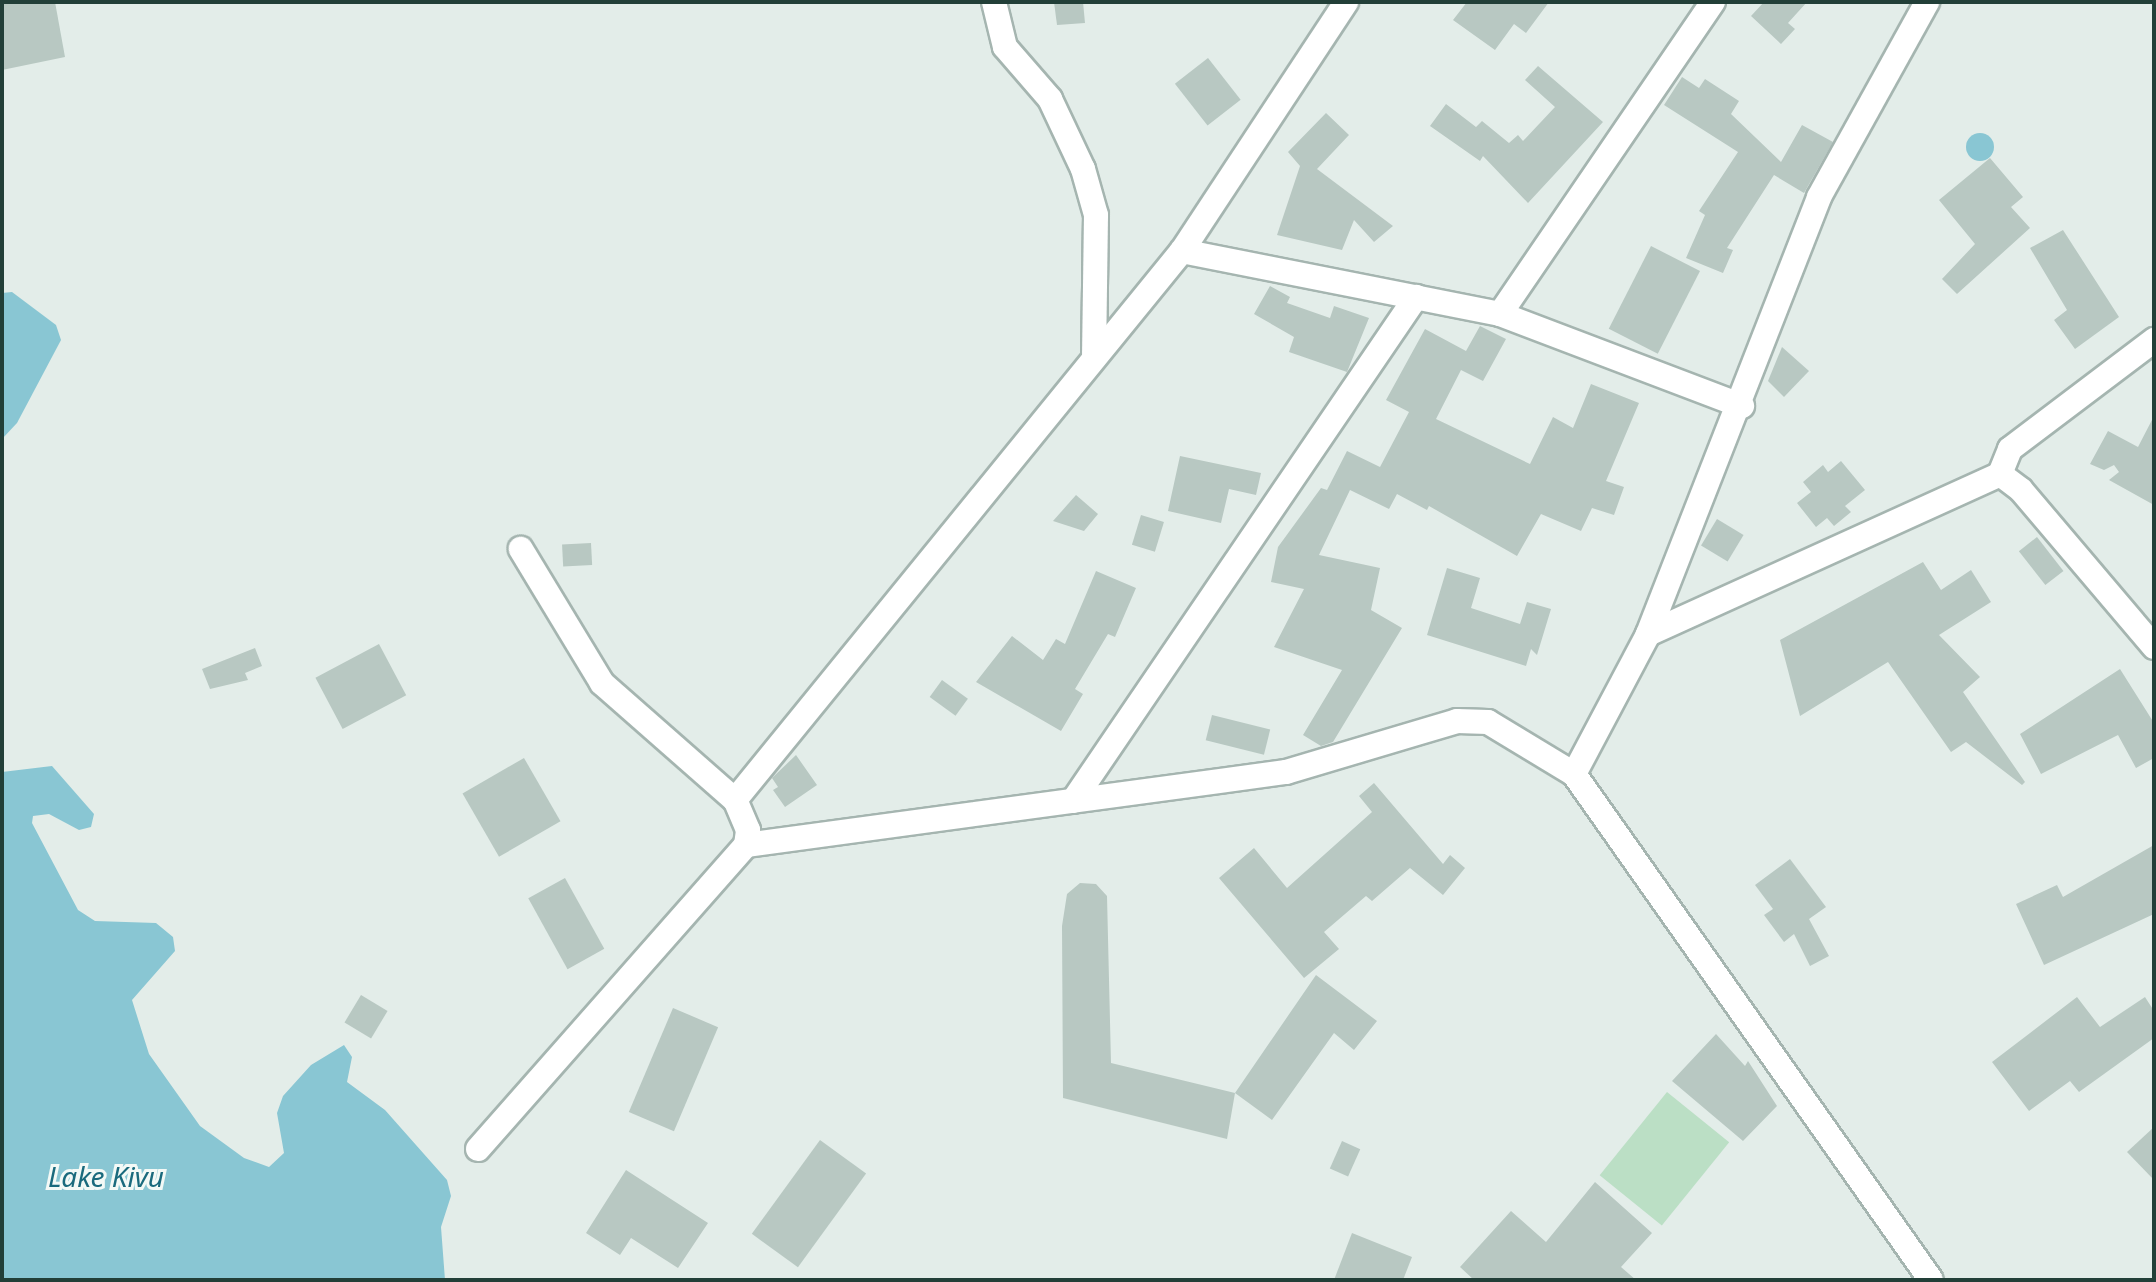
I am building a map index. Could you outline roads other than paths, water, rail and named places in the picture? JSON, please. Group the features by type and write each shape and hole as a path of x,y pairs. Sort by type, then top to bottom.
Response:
{"street":[{"path":"994,2 1005,47 1050,99 1083,169 1096,215 1094,358"},
{"path":"735,800 1182,251 1346,2"},
{"path":"1500,314 1713,2"},
{"path":"1574,774 1648,634 1742,406 1819,197 1927,2"},
{"path":"1182,251 1500,314 1742,406"},
{"path":"1073,801 1416,297"},
{"path":"1648,634 2000,474 2010,449 2154,340"},
{"path":"2000,474 2021,490 2154,647"},
{"path":"478,1149 746,845 748,830 735,800 602,683 521,549"},
{"path":"746,845 1298,770 1473,718 1574,774 1931,1280"}],"water":[{"path":"1980,133 1990,137 1994,147 1990,157 1980,161 1970,157 1966,147 1970,137"},
{"path":"12,292 56,325 61,340 17,423 2,439 2,293"},
{"name":"Lake Kivu","path":"52,766 94,814 91,827 79,830 49,814 33,816 32,823 78,910 95,921 156,923 173,937 175,951 132,1000 149,1054 200,1126 244,1158 269,1167 284,1153 277,1113 283,1096 311,1065 344,1045 352,1057 347,1082 385,1110 447,1180 451,1196 441,1227 445,1280 2,1280 2,772"}]}
